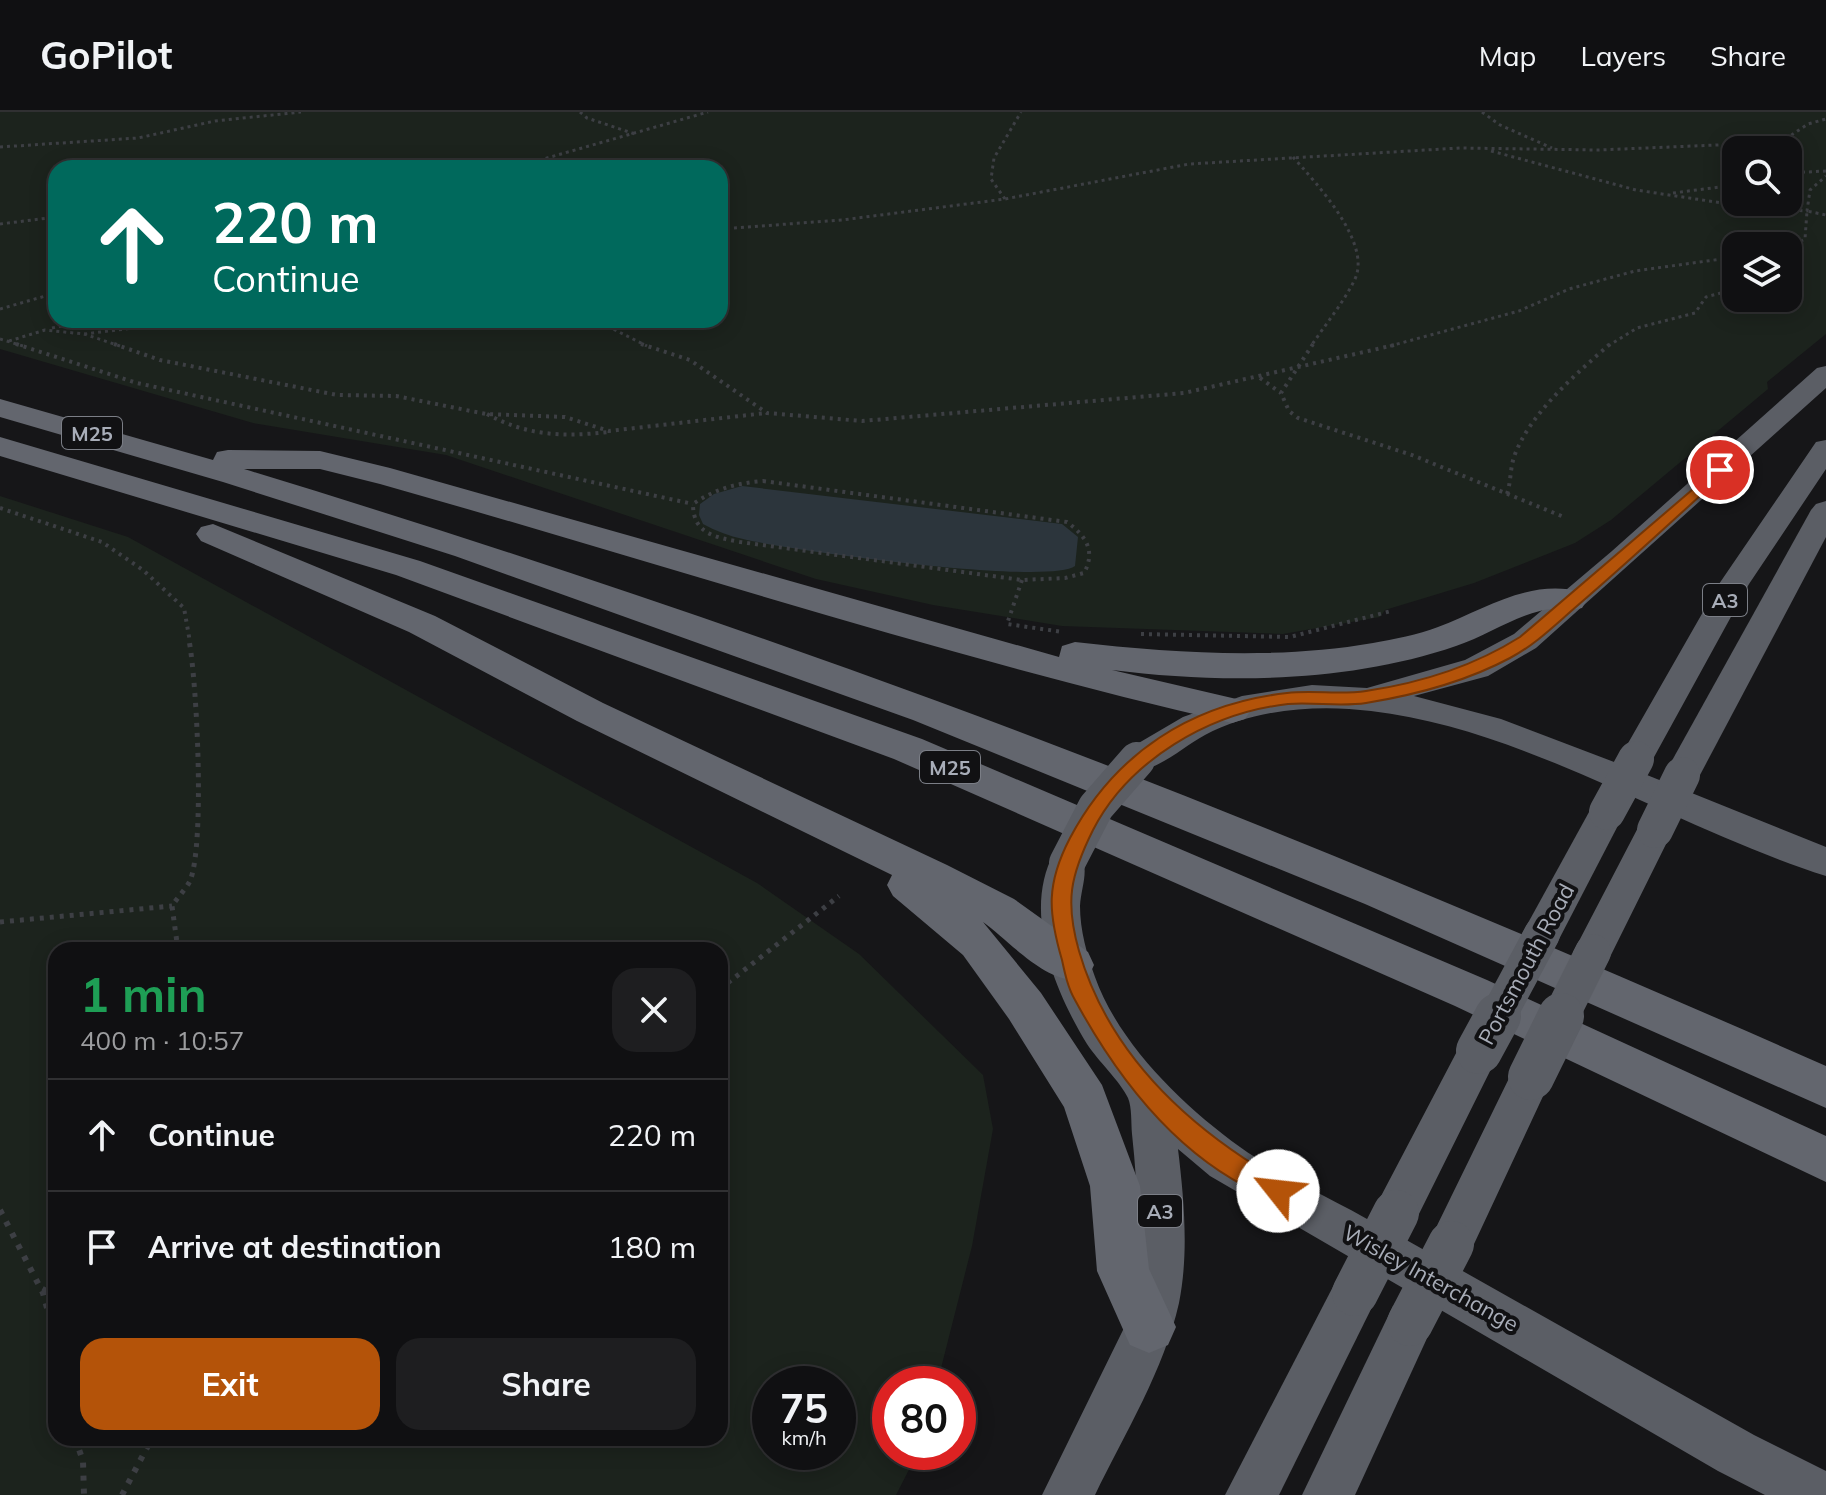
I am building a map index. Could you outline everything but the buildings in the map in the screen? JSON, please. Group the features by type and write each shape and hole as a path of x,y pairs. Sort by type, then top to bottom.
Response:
{"highway":[{"path":"1365,697 1476,668 1525,641 1623,558 1826,374"},
{"name":"M25","path":"0,408 184,458 602,595 988,733 1480,935 1826,1088"},
{"name":"M25","path":"0,446 408,568 908,749 1471,993 1826,1160"},
{"name":"Portsmouth Road","path":"1251,1495 1479,1051 1636,759 1734,584 1826,448"},
{"name":"M25","path":"41,457 63,482 240,543 422,624 590,712 999,911 1072,965"},
{"name":"M25","path":"184,458 320,460 390,477 979,649 1127,689 1232,710"},
{"name":"A3","path":"1328,1495 1682,775 1826,510"},
{"name":"M25","path":"979,649 1043,650 1169,665 1317,662 1373,655 1444,638 1537,599 1570,600"},
{"name":"Wisley Interchange","path":"1819,1495 1736,1453 1226,1162 1180,1126 1149,1095 1091,1014 1072,965 1060,920 1062,880 1067,863 1096,807 1137,760 1159,744 1232,710 1287,699 1365,697 1466,718 1826,862"},
{"name":"M25","path":"885,855 912,890 934,903 978,943 1034,1019 1085,1100 1115,1186 1123,1271 1149,1327"},
{"name":"A3","path":"1068,1495 1149,1327 1158,1275 1161,1187 1149,1095"}],"path":[{"path":"0,147 138,138 215,121 301,112"},
{"path":"580,112 621,131 640,134"},
{"path":"542,160 708,112"},
{"path":"1005,199 991,179 994,158 1014,129 1021,112"},
{"path":"1482,112 1500,125 1557,150"},
{"path":"728,228 842,220 1005,199 1189,164 1460,148 1557,150 1768,142 1787,138 1808,124 1826,119"},
{"path":"1460,148 1513,155 1636,190 1826,215"},
{"path":"1281,393 1357,276 1357,253 1351,228 1292,156"},
{"path":"1802,173 1826,174"},
{"path":"1802,241 1805,239 1806,199 1815,181 1826,174"},
{"path":"1636,190 1674,193 1722,187"},
{"path":"0,224 48,218"},
{"path":"486,414 530,434 552,438 767,413 828,421 862,421 1184,393 1260,378 1482,322 1569,289 1635,271 1722,259"},
{"path":"1507,494 1513,479 1514,456 1529,430 1554,399 1622,335 1687,317 1695,313 1706,297 1722,293"},
{"path":"0,309 48,295"},
{"path":"9,341 54,328"},
{"path":"45,330 84,334 134,328"},
{"path":"609,328 634,342 690,360 767,413"},
{"path":"84,334 160,360 337,395 396,396 486,414 565,417 609,431"},
{"path":"0,339 137,383 693,504 719,488 763,481 846,495 1034,515 1067,522 1082,532 1090,544 1092,560 1084,573 1065,578 1022,580 783,550 716,537 697,528 691,518 693,504"},
{"path":"1260,378 1281,393 1289,411 1298,418 1412,455 1564,517"},
{"path":"0,508 102,542 143,570 184,608 194,667 197,825 190,880 172,906 177,942"},
{"path":"1022,580 1007,624 1074,634"},
{"path":"1127,634 1290,637 1391,611"},
{"path":"728,983 839,896"},
{"path":"0,922 172,906"},
{"path":"0,1210 43,1293 48,1312"},
{"path":"43,1293 48,1284"},
{"path":"78,1446 83,1461 84,1495"},
{"path":"122,1495 148,1446"}],"shaded area":[{"path":"0,112 1826,112 1826,334 1767,382 1768,389 1611,520 1575,543 1474,583 1385,610 1380,617 1283,634 1062,626 933,605 816,579 446,455 253,423 0,349"},
{"path":"742,486 1062,524 1078,537 1075,566 1055,571 1018,572 860,558 769,544 733,536 703,524 699,515 700,504 714,494"},
{"path":"0,496 128,537 757,883 859,954 983,1075 993,1129 972,1246 942,1366 872,1366 872,1470 909,1470 896,1495 0,1495"}],"route":[{"path":"1278,1191 1226,1162 1180,1126 1149,1095 1115,1052 1091,1014 1072,965 1060,920 1062,880 1067,863 1096,807 1122,775 1159,744 1232,710 1311,696 1365,697 1446,679 1504,655 1525,641 1623,558 1720,470"}]}
